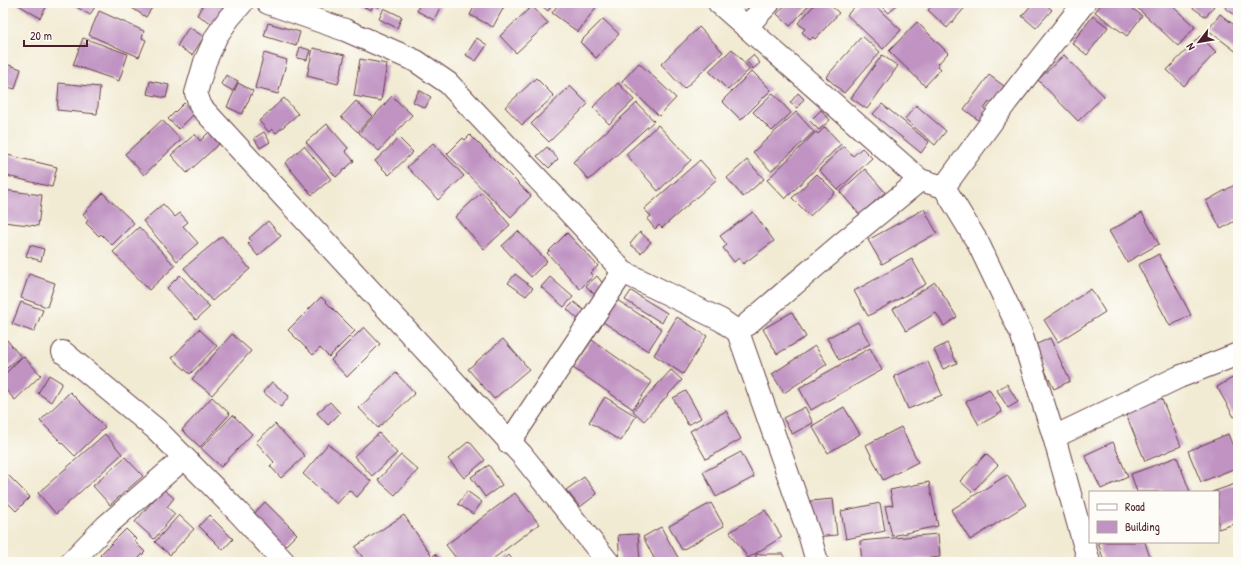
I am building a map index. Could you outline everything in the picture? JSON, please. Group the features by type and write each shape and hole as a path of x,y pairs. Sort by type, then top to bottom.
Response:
{"street":[{"path":"242,3 229,18 216,37 205,62 196,93 201,107 509,443 522,455 608,562"},
{"path":"268,3 345,30 416,61 448,83 586,230 623,272 721,320 738,332 808,530 817,562"},
{"path":"719,3 920,180 944,187 978,243 1021,333 1054,437 1089,562"},
{"path":"746,27 769,3"},
{"path":"944,187 1007,101 1084,3"},
{"path":"738,332 827,256 920,180"},
{"path":"509,443 623,272"},
{"path":"63,352 157,430 238,512 284,562"},
{"path":"1054,437 1179,377 1238,354"},
{"path":"71,562 106,526 184,458"}],"building":[{"path":"70,3 97,3 90,15"},
{"path":"124,3 155,3 146,17"},
{"path":"204,3 219,3 224,6 213,24 197,15"},
{"path":"361,3 381,3 379,7 373,5 371,10 360,5"},
{"path":"420,3 442,3 434,20 417,11"},
{"path":"476,3 506,3 493,27 470,15"},
{"path":"538,3 553,3 548,11"},
{"path":"559,3 599,3 578,32 552,13"},
{"path":"782,3 811,3 790,26 777,14 784,6"},
{"path":"816,3 828,3 839,13 815,39 813,37 810,40 802,32 805,29 798,23"},
{"path":"858,3 872,3 901,30 883,49 847,15"},
{"path":"879,3 898,3 889,13"},
{"path":"935,3 969,3 947,28 928,10"},
{"path":"1033,3 1044,3 1052,10 1036,28 1022,16"},
{"path":"1102,3 1126,3 1142,16 1127,36 1095,12"},
{"path":"1132,3 1169,3 1195,27 1178,46"},
{"path":"1186,3 1216,3 1206,17"},
{"path":"1229,3 1238,3 1238,17 1225,8"},
{"path":"17,4 48,4 40,18"},
{"path":"532,6 548,23 516,53 500,36"},
{"path":"384,8 402,17 397,28 379,19"},
{"path":"99,11 144,31 142,38 146,40 139,57 89,35"},
{"path":"1220,14 1238,28 1238,53 1208,30"},
{"path":"1093,16 1108,27 1087,55 1072,43"},
{"path":"603,19 619,34 596,58 580,42"},
{"path":"917,22 948,53 937,65 941,69 925,86 889,51"},
{"path":"268,23 300,32 296,46 264,36"},
{"path":"189,27 204,37 192,55 177,46"},
{"path":"699,27 723,52 684,89 661,64"},
{"path":"862,36 880,52 844,93 826,77"},
{"path":"1200,36 1216,52 1184,86 1167,70"},
{"path":"83,38 128,54 119,81 73,65"},
{"path":"477,38 487,45 476,61 466,55"},
{"path":"300,47 310,50 307,60 297,58"},
{"path":"313,48 345,55 338,84 307,76"},
{"path":"732,49 750,69 728,90 709,71"},
{"path":"264,53 287,60 278,94 255,88"},
{"path":"753,55 760,63 753,69 746,61"},
{"path":"882,55 898,66 867,109 851,98"},
{"path":"1064,55 1104,96 1078,121 1038,80"},
{"path":"360,59 387,64 381,101 354,96"},
{"path":"3,63 21,69 15,89 4,86 5,81 3,81"},
{"path":"639,63 676,98 659,116 622,81"},
{"path":"752,71 771,90 741,120 722,101"},
{"path":"226,75 238,81 233,91 221,84"},
{"path":"989,75 1004,86 991,103 989,102 984,109 988,112 981,122 964,109"},
{"path":"536,78 554,96 522,125 505,107"},
{"path":"150,81 169,85 166,98 147,94"},
{"path":"59,83 100,87 97,114 57,110"},
{"path":"238,83 253,91 242,114 227,107"},
{"path":"618,83 634,100 609,124 593,107"},
{"path":"570,86 588,104 549,142 531,124"},
{"path":"419,90 431,97 425,108 413,102"},
{"path":"773,93 791,113 772,131 753,112"},
{"path":"798,93 804,99 797,108 790,103"},
{"path":"392,96 412,115 379,151 359,133"},
{"path":"284,98 298,114 276,133 272,129 269,132 259,121"},
{"path":"356,101 372,116 358,132 341,117"},
{"path":"184,103 194,114 179,129 168,119"},
{"path":"637,103 654,121 589,180 573,162"},
{"path":"882,104 929,142 921,153 873,114"},
{"path":"916,105 946,131 935,145 905,119"},
{"path":"821,110 830,120 819,130 810,121"},
{"path":"796,112 814,132 771,171 753,152"},
{"path":"162,120 181,140 144,175 125,154"},
{"path":"327,124 348,148 345,151 354,161 336,177 306,142"},
{"path":"658,125 691,160 658,191 626,154"},
{"path":"825,127 841,144 785,199 767,180 816,132 818,134"},
{"path":"209,132 219,144 187,173 171,155 195,134 200,141"},
{"path":"264,132 270,142 260,148 254,138"},
{"path":"470,135 531,196 511,217 447,154 463,138 465,140"},
{"path":"399,138 413,152 389,175 375,161"},
{"path":"433,143 464,176 438,200 407,167"},
{"path":"304,146 331,179 312,195 285,163"},
{"path":"844,146 853,156 862,148 872,158 838,190 819,170"},
{"path":"547,147 558,159 549,168 537,156"},
{"path":"3,154 57,167 52,187 3,175"},
{"path":"700,160 717,179 662,228 659,225 655,229 647,219 651,216 644,209"},
{"path":"747,160 764,179 743,197 727,178"},
{"path":"865,169 885,192 860,215 840,192"},
{"path":"817,174 835,192 810,216 792,198"},
{"path":"1238,183 1238,219 1221,229 1206,201"},
{"path":"3,190 42,195 38,226 3,222"},
{"path":"482,192 510,225 484,249 455,217"},
{"path":"103,193 134,223 112,245 101,234 99,236 86,223 88,220 83,214"},
{"path":"163,204 175,217 180,213 188,222 183,226 198,243 177,261 143,221"},
{"path":"924,209 937,233 882,264 868,240"},
{"path":"753,212 774,241 743,264 739,258 734,262 723,248 727,245 720,236"},
{"path":"1142,213 1159,244 1127,262 1109,231"},
{"path":"268,221 281,236 258,256 248,244 251,241 249,238"},
{"path":"139,227 175,266 149,290 113,252"},
{"path":"518,231 547,261 531,277 502,246"},
{"path":"640,232 651,242 641,253 630,244"},
{"path":"567,233 598,266 590,273 593,276 580,289 547,253"},
{"path":"222,236 250,269 212,301 184,268"},
{"path":"30,245 44,249 41,261 26,256"},
{"path":"1159,254 1191,315 1170,326 1138,265"},
{"path":"912,259 926,284 868,316 854,291"},
{"path":"29,274 55,283 47,307 21,298"},
{"path":"515,274 533,288 526,296 508,283"},
{"path":"180,275 210,307 196,320 167,288"},
{"path":"597,276 605,286 595,295 586,286"},
{"path":"550,277 573,297 564,307 541,287"},
{"path":"935,282 957,317 944,326 936,313 906,331 893,309"},
{"path":"1091,289 1105,312 1058,342 1044,320"},
{"path":"631,291 667,313 662,323 625,300"},
{"path":"321,297 355,331 329,357 320,348 313,355 288,330"},
{"path":"614,298 662,329 648,351 600,320"},
{"path":"21,302 43,310 34,332 12,324"},
{"path":"574,302 586,312 579,320 567,309"},
{"path":"792,312 806,337 777,354 763,329"},
{"path":"677,317 707,336 683,374 654,355"},
{"path":"858,322 870,344 839,360 827,338"},
{"path":"364,327 380,344 347,377 331,360"},
{"path":"199,329 217,346 190,374 172,358"},
{"path":"232,334 251,351 212,395 192,379"},
{"path":"1050,338 1070,381 1054,389 1033,346"},
{"path":"503,339 529,369 494,399 468,369"},
{"path":"7,340 21,357 3,371 3,343"},
{"path":"592,340 652,382 633,409 573,368"},
{"path":"947,343 957,363 943,369 934,350"},
{"path":"815,346 827,364 784,393 772,374"},
{"path":"870,348 882,370 811,410 799,388"},
{"path":"23,356 41,375 15,400 3,387 3,376"},
{"path":"928,362 942,395 908,409 894,376"},
{"path":"671,370 682,380 644,421 633,411"},
{"path":"396,373 415,393 378,428 359,408"},
{"path":"49,375 62,383 51,402 38,393"},
{"path":"1234,377 1238,384 1238,415 1234,417 1217,387"},
{"path":"272,382 289,396 281,407 263,392"},
{"path":"1007,384 1018,402 1008,408 997,390"},
{"path":"989,389 1002,412 979,425 966,402"},
{"path":"686,391 701,418 688,425 673,398"},
{"path":"70,392 105,427 75,456 40,421"},
{"path":"1159,392 1181,446 1145,461 1123,407"},
{"path":"212,397 230,414 200,447 182,430"},
{"path":"605,397 636,416 621,441 589,422"},
{"path":"330,402 340,413 328,425 317,413"},
{"path":"805,407 813,423 792,434 783,418"},
{"path":"844,407 860,434 828,453 812,426"},
{"path":"726,411 741,439 706,459 690,431"},
{"path":"233,415 252,434 221,467 201,448"},
{"path":"275,424 305,456 281,478 270,466 274,462 256,442"},
{"path":"901,427 918,462 883,480 866,445"},
{"path":"379,433 397,453 372,476 354,456"},
{"path":"105,434 122,454 56,514 38,493"},
{"path":"1228,434 1238,459 1238,467 1201,482 1188,451"},
{"path":"469,441 485,460 464,478 448,459"},
{"path":"1113,442 1128,477 1101,489 1085,455"},
{"path":"328,444 371,481 357,497 349,490 337,504 303,474"},
{"path":"741,452 754,477 716,497 703,472"},
{"path":"986,454 998,465 972,492 960,481"},
{"path":"401,455 418,470 395,495 378,480"},
{"path":"125,457 143,476 110,505 93,486"},
{"path":"1177,457 1190,491 1137,491 1131,474"},
{"path":"489,465 502,485 485,497 471,477"},
{"path":"3,470 30,497 16,511 3,498"},
{"path":"1007,475 1026,505 970,540 951,510"},
{"path":"584,477 597,494 580,507 566,490"},
{"path":"929,482 938,526 892,536 885,506 893,505 890,490"},
{"path":"1238,483 1238,523 1219,529 1219,491 1215,491"},
{"path":"163,489 174,498 167,507 175,514 154,539 135,522"},
{"path":"467,491 482,502 473,514 458,504"},
{"path":"515,493 539,524 489,562 459,562 446,545"},
{"path":"833,499 837,535 814,537 810,501"},
{"path":"265,502 297,534 280,551 248,520"},
{"path":"711,503 724,526 682,550 669,526"},
{"path":"880,503 885,531 846,539 841,511"},
{"path":"765,510 782,537 748,558 730,532"},
{"path":"179,515 194,529 170,555 155,542"},
{"path":"209,515 233,539 223,550 199,526"},
{"path":"404,515 431,555 421,562 366,562 355,547"},
{"path":"661,527 680,561 679,562 656,562 643,537"},
{"path":"126,529 136,539 134,541 145,552 135,562 106,562 100,555"},
{"path":"638,534 640,562 620,562 618,535"},
{"path":"938,534 940,557 891,562 862,562 860,541"},
{"path":"1098,543 1145,543 1150,558 1137,562 1104,562"},
{"path":"435,554 443,562 427,562"},
{"path":"756,554 784,554 784,562 725,562 725,559 756,560"},
{"path":"509,555 514,562 501,562"}]}
